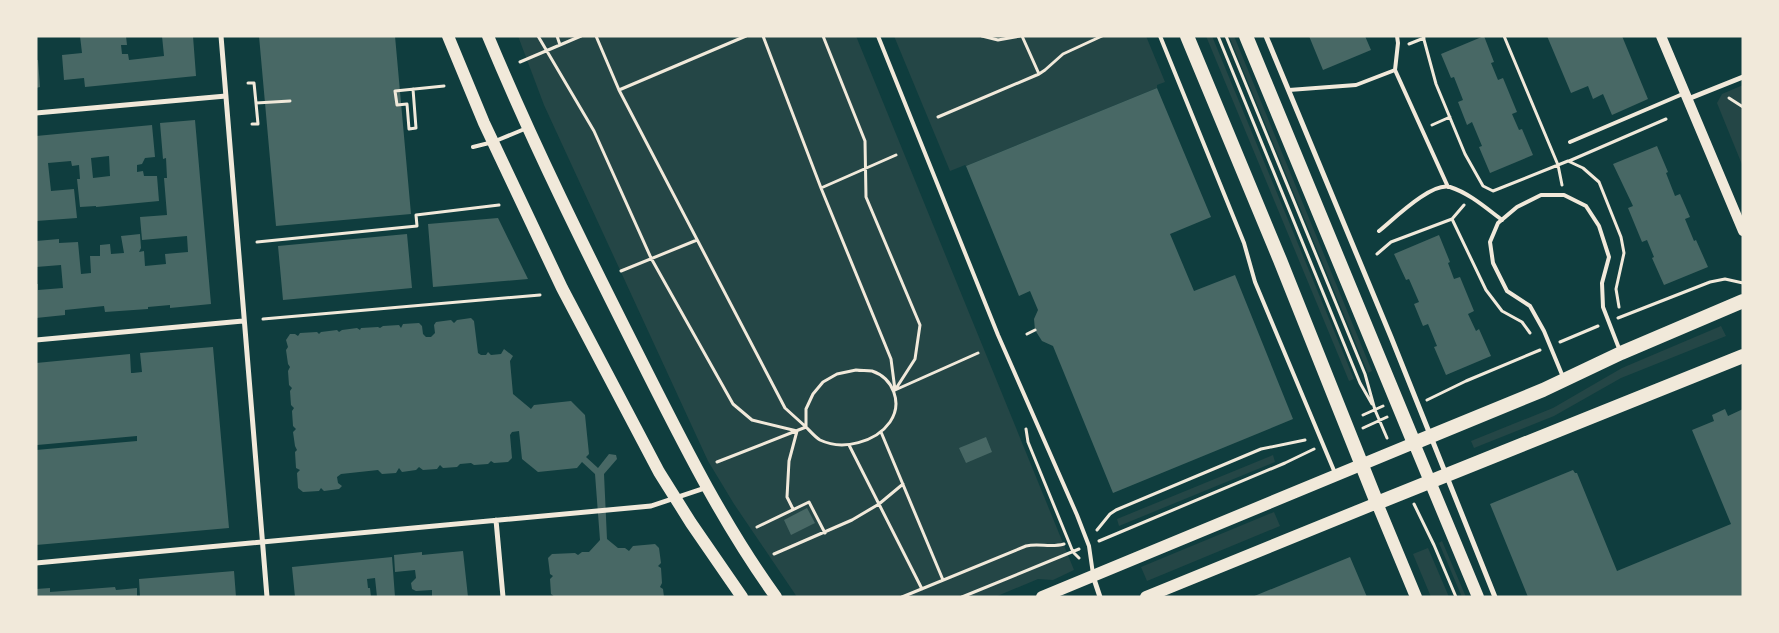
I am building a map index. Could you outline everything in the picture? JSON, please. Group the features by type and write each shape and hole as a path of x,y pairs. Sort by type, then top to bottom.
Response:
{"highway":[{"path":"1187,36 1284,269 1377,504 1743,356"},
{"path":"1246,36 1414,443 1564,381 1621,353 1743,301"}],"main road":[{"path":"448,36 493,142 562,288 646,448 691,523 742,597"},
{"path":"488,36 528,127 597,273 682,440 726,523 776,597"},
{"path":"1661,36 1743,231"},
{"path":"1042,597 1363,466 1414,443 1478,597"},
{"path":"1146,597 1377,504 1416,597"}],"street":[{"path":"221,36 266,597"},
{"path":"1266,36 1495,597"},
{"path":"1686,96 1743,76"},
{"path":"36,112 226,96"},
{"path":"36,340 243,321"},
{"path":"36,563 651,506 708,487"},
{"path":"496,520 503,597"},
{"path":"1093,576 1100,597"}],"lane":[{"path":"878,36 998,336 1085,535 1093,576"},
{"path":"1160,36 1244,243 1255,282 1336,476"},
{"path":"1397,36 1395,70 1448,187"},
{"path":"1289,90 1356,84 1395,70"},
{"path":"1570,142 1686,96"},
{"path":"472,147 493,142 528,127"},
{"path":"1379,231 1426,192 1448,187 1471,197 1502,220"},
{"path":"1564,381 1544,331 1530,306 1506,291 1493,262 1490,242 1498,223 1517,207 1541,195 1564,196 1586,206 1599,226 1609,257 1602,283 1603,307 1621,353"}],"path":[{"path":"538,36 594,131 651,258 733,404 752,420 796,431"},
{"path":"557,36 560,45"},
{"path":"520,62 581,36"},
{"path":"596,36 619,90 785,408 819,439 834,444 849,445 866,440 882,432 892,420 896,406 891,358 821,188 763,36"},
{"path":"619,90 746,36"},
{"path":"823,36 865,141 866,197 920,325 915,359 894,390"},
{"path":"982,36 998,40 1021,36 1039,74"},
{"path":"938,117 1039,74 1063,54 1102,36"},
{"path":"1218,36 1360,383 1380,420 1388,442"},
{"path":"1226,36 1361,366 1375,410"},
{"path":"1423,36 1436,84 1465,154 1483,186 1493,191 1666,119"},
{"path":"1504,36 1558,165 1564,196"},
{"path":"248,83 254,83 256,103 258,124 252,124"},
{"path":"412,89 416,128 409,129 406,104 397,105 395,91 412,89 444,86"},
{"path":"1729,98 1743,107"},
{"path":"256,103 290,100"},
{"path":"1423,130 1450,117"},
{"path":"821,188 896,155"},
{"path":"1568,161 1583,168 1599,182 1620,237 1624,254 1616,289 1619,307"},
{"path":"1377,254 1390,242 1452,219 1464,204"},
{"path":"257,242 417,226 416,215 499,205"},
{"path":"621,271 697,240"},
{"path":"1427,400 1466,381 1710,282 1725,278 1743,283"},
{"path":"263,320 540,295"},
{"path":"1027,334 1035,330"},
{"path":"894,390 978,353"},
{"path":"806,427 806,409 813,394 823,382 837,374 856,370 872,371 885,379 894,390"},
{"path":"1028,404 1026,434 1028,442 1073,552"},
{"path":"1363,415 1386,405"},
{"path":"1367,426 1391,416"},
{"path":"718,462 806,427"},
{"path":"793,509 787,497 788,461 796,431"},
{"path":"882,432 943,580"},
{"path":"1097,530 1110,514 1116,510 1262,450 1305,440"},
{"path":"849,445 922,589"},
{"path":"1102,540 1318,448"},
{"path":"774,554 852,520 879,504 903,484"},
{"path":"757,527 809,502 825,533"},
{"path":"1414,505 1434,545 1456,597"},
{"path":"902,597 1026,546 1064,544"},
{"path":"962,597 1068,554"}],"shaded area":[{"path":"518,36 856,36 1074,570 1053,580 1038,579 995,597 797,597 734,504 708,461 544,105"},
{"path":"894,36 1146,36 1165,82 1157,85 1157,88 950,171"},
{"path":"1206,36 1212,36 1354,379 1349,381"},
{"path":"1229,36 1234,36 1372,371 1368,373"},
{"path":"1743,85 1743,167 1717,103 1722,94"},
{"path":"1721,326 1726,336 1621,378 1554,416 1474,448 1471,441 1553,408 1622,368"},
{"path":"1273,455 1275,462 1119,526 1117,519"},
{"path":"1274,512 1280,526 1147,581 1141,567"},
{"path":"1442,541 1466,597 1462,597 1439,543"},
{"path":"1428,548 1449,597 1431,597 1413,554"}],"building":[{"path":"80,36 126,36 127,45 121,45 122,54 128,54 129,60 164,56 162,36 193,36 196,76 85,87 84,78 64,80 62,55 82,53"},
{"path":"259,36 395,36 411,214 276,226"},
{"path":"1309,36 1365,36 1371,50 1323,70"},
{"path":"1484,36 1494,62 1491,63 1498,80 1503,78 1517,112 1512,114 1519,130 1522,129 1533,155 1490,173 1479,147 1482,146 1472,122 1467,125 1458,102 1463,100 1454,77 1451,78 1441,54"},
{"path":"1547,36 1622,36 1648,99 1612,115 1603,94 1593,99 1588,86 1571,93"},
{"path":"36,60 38,60 40,87 36,88"},
{"path":"1157,88 1211,217 1170,234 1194,291 1235,275 1293,419 1113,493 1053,346 1042,341 1035,330 1034,319 1038,310 1030,291 1019,296 966,166"},
{"path":"195,120 211,304 170,308 170,305 148,307 148,309 105,312 104,306 65,310 65,315 36,318 36,284 38,284 38,290 63,288 61,265 36,267 36,241 59,239 59,243 78,242 81,274 91,273 90,256 100,256 100,245 110,244 111,254 124,253 121,236 140,234 141,248 139,252 144,251 145,266 166,264 165,254 188,252 187,236 142,240 140,217 167,215 164,178 167,178 166,158 163,159 160,123"},
{"path":"152,125 155,157 145,158 142,164 137,165 137,172 143,171 144,176 157,176 159,201 80,207 77,179 80,179 79,165 72,166 71,161 48,163 51,191 74,189 77,218 36,221 36,136","holes":["109,156 110,176 93,178 91,158"]},
{"path":"1657,146 1668,172 1666,173 1675,196 1680,194 1690,217 1685,219 1708,267 1664,285 1652,258 1654,257 1647,240 1642,242 1628,208 1633,206 1613,164"},
{"path":"498,218 528,279 433,287 428,224"},
{"path":"407,234 412,288 283,300 278,246"},
{"path":"1439,235 1450,262 1448,263 1454,279 1460,277 1474,311 1468,314 1476,331 1479,329 1491,356 1446,375 1434,347 1437,346 1428,324 1423,326 1414,304 1419,302 1409,279 1406,280 1394,254"},
{"path":"471,318 474,321 478,353 481,355 486,355 488,352 491,355 501,354 504,349 513,356 510,361 513,394 531,409 534,405 571,401 585,415 589,454 586,457 598,468 609,454 616,455 617,459 604,474 607,539 618,548 625,548 629,551 633,546 655,544 659,548 661,563 658,566 661,568 662,583 660,587 663,589 664,597 555,597 551,594 550,579 553,576 550,574 548,558 552,554 575,553 578,555 582,552 589,552 600,540 595,474 582,462 577,468 538,472 522,459 519,431 512,432 510,435 512,458 508,462 494,463 491,461 488,464 474,465 471,463 443,468 440,465 437,469 423,470 419,467 416,470 402,472 399,468 396,473 382,474 378,470 341,474 337,477 338,483 342,486 339,489 324,491 321,488 319,491 303,492 298,488 297,473 300,470 296,468 295,452 297,450 293,432 296,429 293,426 292,411 294,408 291,405 290,391 292,388 289,385 288,371 290,367 286,350 288,347 286,340 290,334 298,336 300,333 317,332 319,334 321,332 337,330 339,332 357,328 360,330 361,328 399,325 401,328 403,324 419,323 422,326 423,334 426,337 431,337 435,333 434,325 436,322 451,320 454,323 457,320"},
{"path":"213,347 229,528 36,545 36,450 137,441 137,436 37,445 36,363 130,354 131,373 133,373 142,372 140,353"},
{"path":"1725,409 1728,416 1743,409 1743,597 1528,597 1490,504 1573,470 1577,473 1617,571 1731,524 1692,430 1714,421 1712,415"},
{"path":"986,437 992,452 966,463 959,448"},
{"path":"807,508 815,523 791,535 784,520"},
{"path":"463,551 468,597 432,597 432,590 416,591 412,589 411,583 416,578 415,570 395,572 394,555 422,552 422,555"},
{"path":"392,557 395,597 377,597 375,578 367,579 371,597 295,597 292,567"},
{"path":"1350,557 1367,597 1252,597"},
{"path":"234,571 236,597 140,597 139,579"},
{"path":"115,587 116,590 137,588 137,597 36,597 36,589 50,588 50,592"}]}
